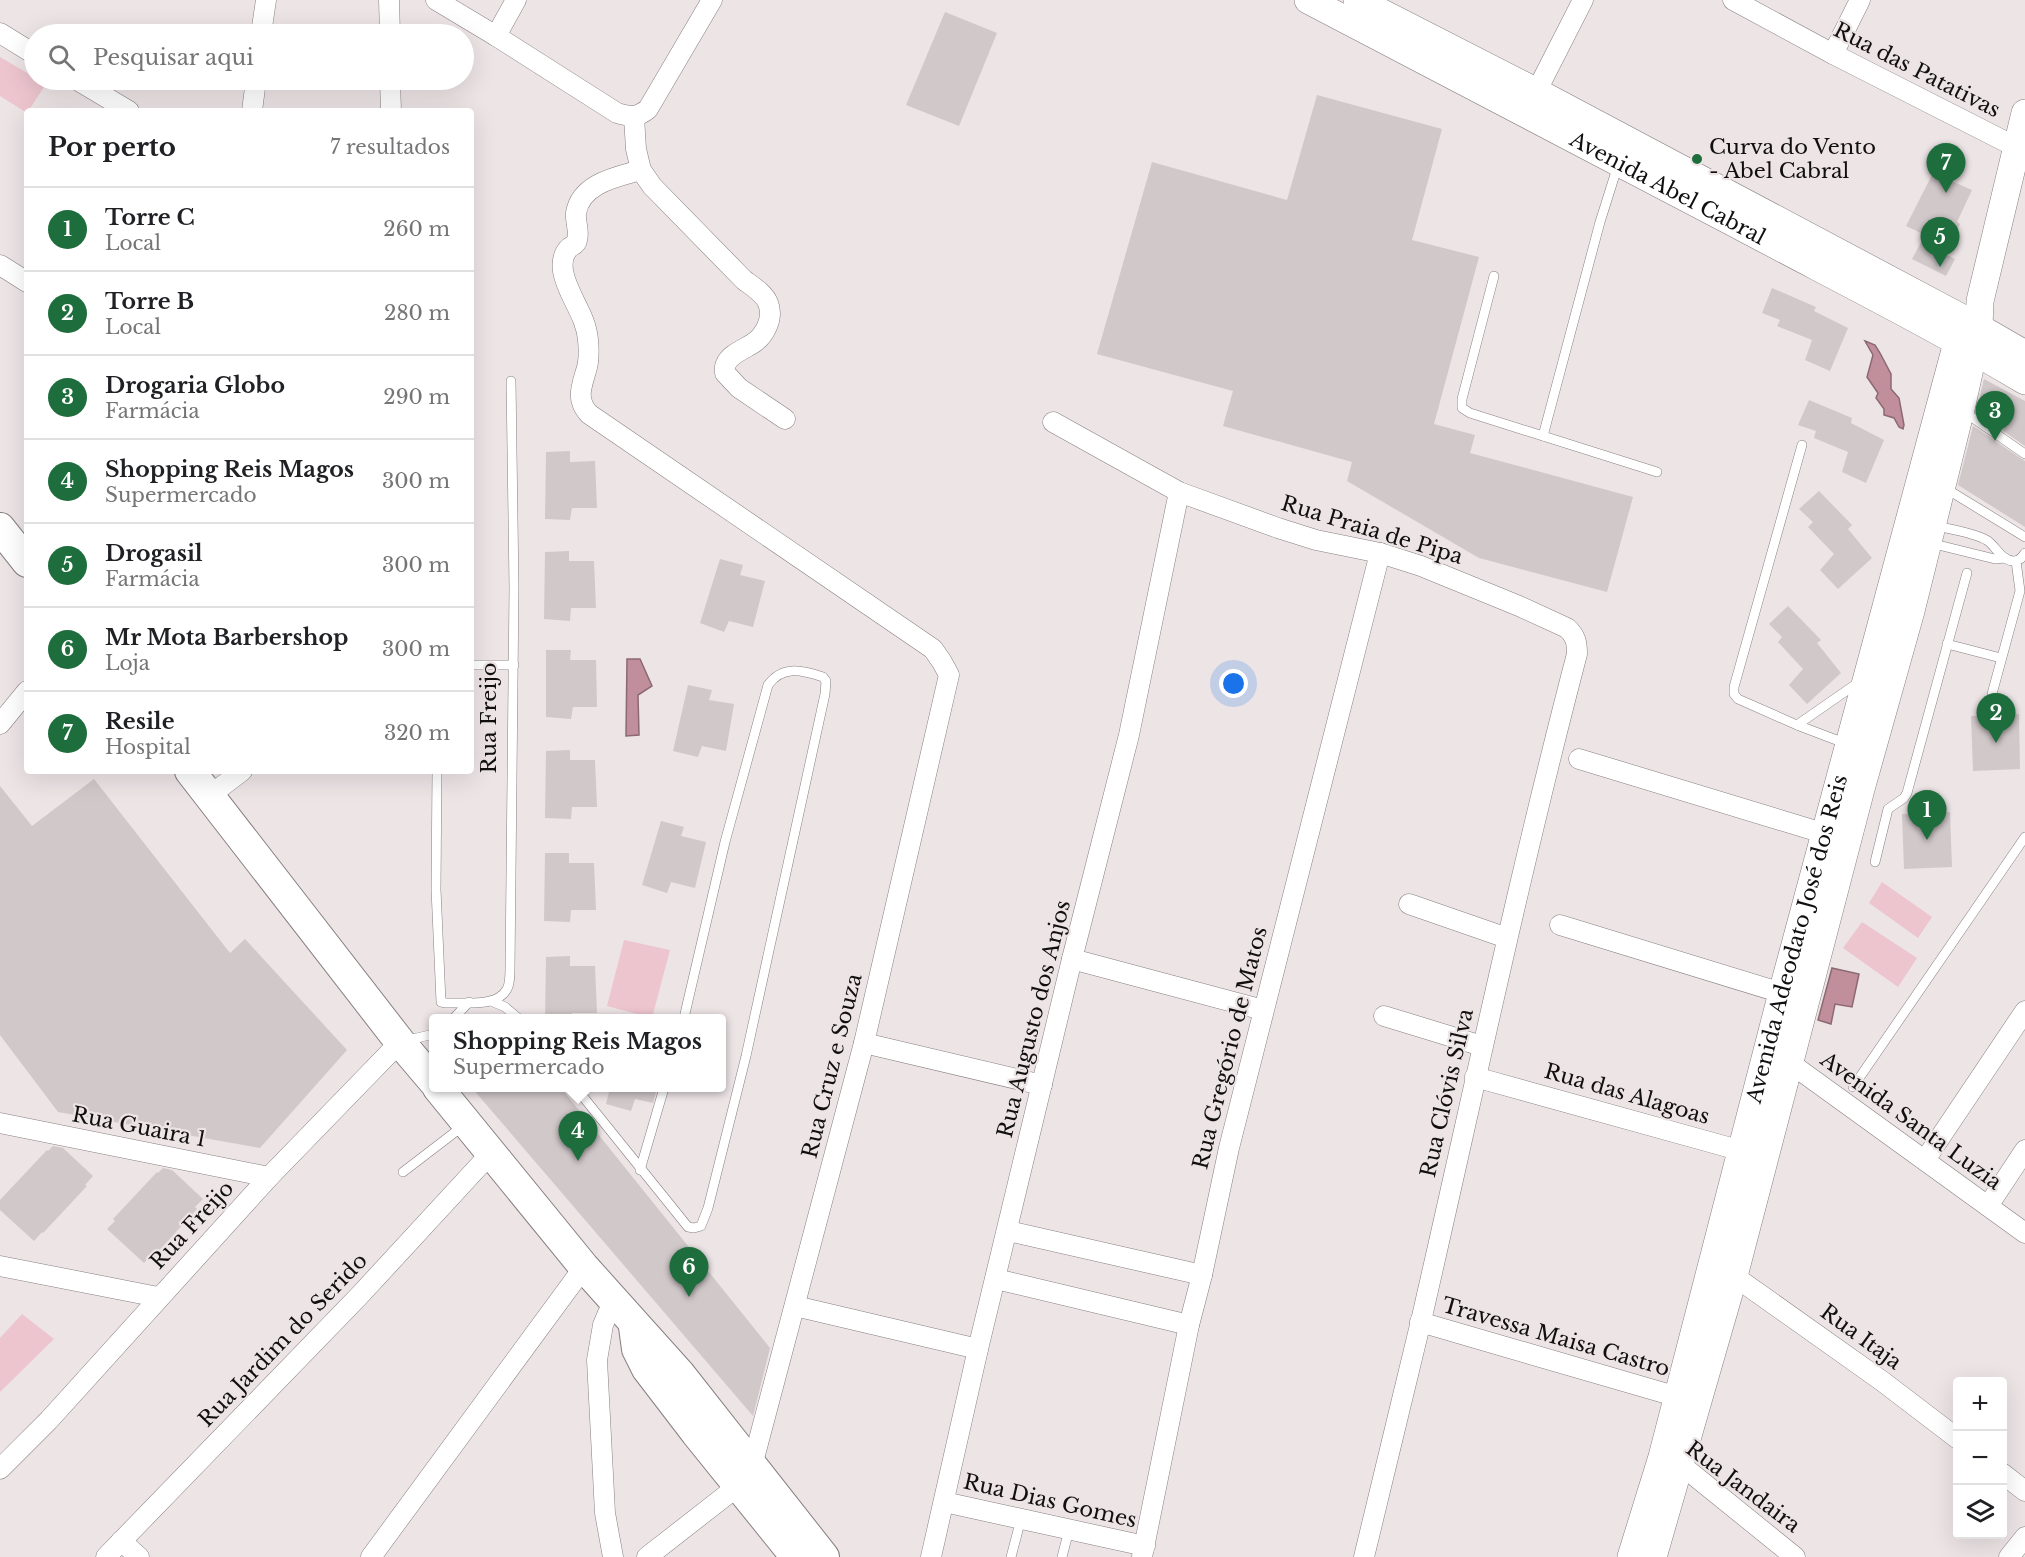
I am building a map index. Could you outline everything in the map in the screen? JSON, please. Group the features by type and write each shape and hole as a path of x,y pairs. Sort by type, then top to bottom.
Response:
{"main road":[{"name":"Avenida Abel Cabral","path":"1308,0 1428,49 1971,328 2025,381"},
{"name":"Avenida Abel Cabral","path":"1357,0 1428,49"},
{"name":"Avenida Abel Cabral","path":"1531,102 1619,163 2025,354"},
{"path":"1971,328 2025,113"},
{"name":"Avenida Adeodato José dos Reis","path":"1836,837 1850,745 1869,676 1891,640 1930,533 1961,409 1971,328"},
{"name":"Avenida Adeodato José dos Reis","path":"1653,1557 1671,1461 1678,1397 1753,1154 1836,837 1891,640 1971,328"},
{"path":"0,528 24,558"},
{"path":"192,774 400,1042 429,1074"},
{"path":"443,1092 584,1267 625,1313 637,1349 647,1369 745,1476 824,1557"},
{"name":"Avenida Adeodato José dos Reis","path":"1631,1557 1671,1461 1734,1276 1753,1154"},
{"path":"745,1476 796,1557"}],"street":[{"path":"262,24 266,0"},
{"path":"389,0 390,24"},
{"path":"436,0 617,113 634,117 648,109 706,2"},
{"path":"496,36 516,0"},
{"path":"1531,102 1583,0"},
{"name":"Rua das Patativas","path":"1733,0 1833,54 2016,147"},
{"path":"1833,54 1860,0"},
{"path":"0,33 24,48"},
{"path":"94,90 124,108"},
{"path":"252,108 255,90"},
{"path":"390,90 391,108"},
{"path":"634,117 636,149 641,170 652,186 768,302 770,316 765,331 756,342 731,357 726,363 725,373 730,381 785,419"},
{"name":"Rua Cruz e Souza","path":"641,170 601,182 584,197 576,214 578,238 576,244 568,248 564,257 562,268 565,279 583,318 588,337 587,370 580,390 583,407 589,414 933,649 949,675 864,1043 795,1306 745,1476"},
{"path":"0,265 24,280"},
{"name":"Rua Praia de Pipa","path":"1053,423 1179,492 1316,540 1380,553 1421,566 1568,628 1576,640"},
{"name":"Rua Augusto dos Anjos","path":"931,1557 978,1349 1072,959 1129,735 1179,492"},
{"name":"Rua Gregório de Matos","path":"1144,1552 1189,1325 1229,1148 1380,553"},
{"name":"Rua Clóvis Silva","path":"1364,1557 1507,938 1577,654 1576,640"},
{"path":"0,724 24,695"},
{"path":"1579,759 1836,837"},
{"path":"209,796 238,774"},
{"path":"1409,904 1507,938"},
{"path":"1560,925 1794,997"},
{"path":"1072,959 1263,1010"},
{"path":"1925,1160 2025,1011"},
{"path":"1384,1016 1482,1046"},
{"name":"Rua Freijo","path":"0,1469 49,1420 269,1177 400,1042"},
{"path":"864,1043 1042,1085"},
{"name":"Avenida Santa Luzia","path":"1778,1058 2025,1233"},
{"name":"Rua das Alagoas","path":"1475,1077 1753,1154"},
{"name":"Rua Guaira 1","path":"0,1123 269,1177"},
{"path":"1988,1206 2025,1150"},
{"name":"Rua Jardim do Serido","path":"106,1557 360,1295 491,1153"},
{"path":"1008,1231 1202,1275"},
{"path":"0,1266 158,1297"},
{"path":"371,1557 584,1267"},
{"name":"Rua Itaja","path":"1734,1276 1953,1435"},
{"path":"996,1279 1189,1325"},
{"path":"795,1306 978,1349"},
{"path":"613,1557 605,1513 597,1360 603,1325 608,1313 625,1313"},
{"name":"Travessa Maisa Castro","path":"1420,1322 1678,1397"},
{"name":"Rua Jandaira","path":"1671,1461 1795,1557"},
{"path":"647,1557 745,1476"},
{"path":"2007,1477 2025,1491"},
{"name":"Rua Dias Gomes","path":"944,1502 1069,1530 1144,1552"},
{"path":"2009,1557 2025,1537"},
{"path":"121,1541 139,1557"}],"lane":[{"path":"1543,436 1600,222 1619,163"},
{"path":"1494,276 1462,399 1462,408 1470,413 1657,472"},
{"name":"Rua Freijo","path":"491,1001 502,995 508,988 510,969 514,665 511,381"},
{"path":"1961,409 2025,454"},
{"path":"1802,445 1734,687 1734,694 1738,699 1797,725 1850,745"},
{"path":"1942,486 2025,537"},
{"path":"1930,533 1995,559 2005,558 2016,561 2025,553"},
{"path":"1930,533 1984,539 2005,558"},
{"path":"1992,694 2019,591 2016,561"},
{"path":"1875,862 1888,809 1904,798 1907,793 1967,573"},
{"path":"1947,644 2001,658"},
{"path":"474,664 514,665"},
{"path":"579,1092 688,1227 701,1226 708,1208 746,1056 825,694 826,681 823,676 791,670 776,674 768,685 725,842 685,1014"},
{"path":"1797,725 1869,676"},
{"path":"437,774 436,889 441,1002 491,1001 508,1014"},
{"path":"1853,1087 2025,837"},
{"path":"458,1014 469,1002"},
{"path":"400,1042 429,1035"},
{"path":"640,1170 663,1092"},
{"path":"403,1172 466,1123"},
{"path":"1011,1557 1021,1519"},
{"path":"1062,1557 1069,1530"}],"shaded area":[{"path":"0,57 24,71 24,90 42,90 30,108 24,108 24,111 0,96"},
{"path":"1865,341 1875,345 1891,374 1891,389 1899,398 1903,429 1899,427 1894,418 1884,415 1884,409 1876,398 1878,393 1867,377 1873,355"},
{"path":"627,659 640,659 652,686 638,695 639,735 626,736"},
{"path":"1882,882 1932,917 1918,938 1869,903"},
{"path":"1862,922 1917,958 1898,987 1843,948"},
{"path":"624,940 670,950 653,1014 637,1014 607,1006"},
{"path":"1832,968 1859,974 1852,1007 1835,1004 1831,1024 1818,1020"},
{"path":"22,1314 54,1339 0,1392 0,1338"}],"building":[{"path":"945,12 997,33 959,126 906,105"},
{"path":"1317,95 1442,129 1412,240 1479,257 1434,424 1475,435 1470,453 1633,497 1607,592 1479,558 1347,481 1352,462 1223,426 1233,391 1097,354 1152,162 1287,200"},
{"path":"1933,173 1972,190 1957,222 1960,224 1945,254 1955,259 1946,276 1912,259 1925,235 1906,226"},
{"path":"1772,288 1816,307 1814,311 1848,328 1830,371 1805,360 1812,340 1777,326 1780,320 1762,313"},
{"path":"1984,379 2025,401 2025,446 1976,412"},
{"path":"1809,400 1852,418 1851,423 1884,440 1866,483 1842,472 1848,452 1814,438 1816,431 1798,425"},
{"path":"1973,426 2025,461 2025,527 1958,485"},
{"path":"570,451 570,462 595,461 597,508 572,508 570,520 545,519 546,452"},
{"path":"1819,491 1852,525 1848,529 1872,558 1838,589 1820,570 1834,554 1808,527 1813,522 1799,509"},
{"path":"569,551 569,561 594,561 596,608 571,608 570,621 544,619 545,552"},
{"path":"720,559 743,565 740,575 765,581 753,627 729,621 724,632 700,623"},
{"path":"1788,606 1821,640 1817,643 1841,673 1807,704 1789,685 1803,669 1778,642 1782,637 1769,624"},
{"path":"546,650 571,650 570,660 596,660 597,707 573,707 571,719 546,717"},
{"path":"688,685 712,690 709,700 734,704 726,751 702,746 698,757 673,751"},
{"path":"2019,714 2020,769 1973,771 1971,716"},
{"path":"570,750 570,760 595,760 597,807 572,807 571,819 545,818 546,751"},
{"path":"94,779 230,953 245,939 347,1050 260,1148 58,1112 0,1035 0,786 32,826"},
{"path":"1950,812 1952,867 1904,869 1902,814"},
{"path":"661,821 684,827 681,836 706,842 695,888 671,882 667,893 642,885"},
{"path":"545,853 569,853 569,863 594,863 596,910 571,910 570,922 544,921"},
{"path":"570,956 570,966 595,966 597,1013 545,1014 546,957"},
{"path":"475,1092 564,1092 770,1348 753,1416"},
{"path":"609,1092 656,1092 653,1103 635,1099 631,1111 606,1104"},
{"path":"53,1146 63,1148 93,1176 85,1185 87,1186 34,1241 0,1210 0,1200"},
{"path":"163,1168 172,1170 203,1199 195,1207 197,1209 154,1256 152,1254 144,1263 107,1229 115,1221 113,1219"}],"place":[{"name":"Curva do Vento - Abel Cabral","path":"1697,159"},
{"name":"Resile","path":"1946,193"},
{"name":"Drogasil","path":"1940,267"},
{"name":"Drogaria Globo","path":"1995,441"},
{"name":"Torre B","path":"1996,743"},
{"name":"Torre C","path":"1927,840"},
{"name":"Shopping Reis Magos","path":"578,1161"},
{"name":"Mr Mota Barbershop","path":"689,1297"}]}
